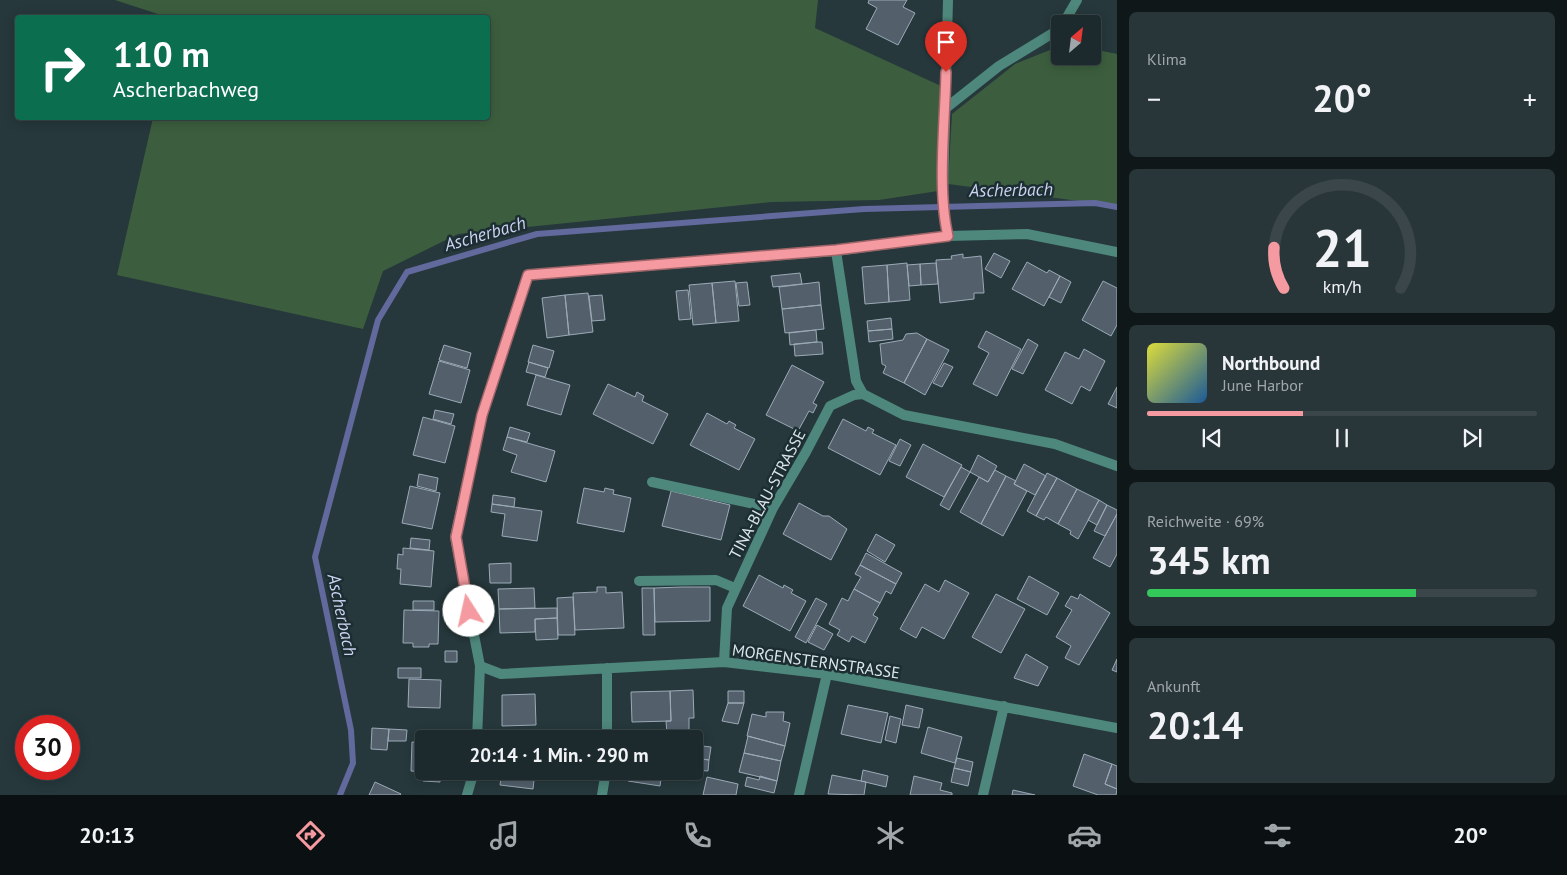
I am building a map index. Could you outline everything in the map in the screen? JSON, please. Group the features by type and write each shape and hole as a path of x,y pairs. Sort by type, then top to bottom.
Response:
{"street":[{"path":"948,0 944,195 944,218 948,236"},
{"path":"1067,15 1077,0"},
{"path":"946,108 1000,66 1051,34"},
{"path":"477,730 480,666 456,537 482,415 528,275 836,250 948,236 1027,234 1117,252"},
{"path":"836,250 856,381 863,394 904,415 1055,444 1117,466"},
{"name":"TINA-BLAU-STRASSE","path":"724,662 727,608 773,508 830,406 854,395 863,394"},
{"path":"652,482 773,508"},
{"path":"639,581 716,580 735,588"},
{"name":"MORGENSTERNSTRASSE","path":"480,666 501,674 724,662 827,674 1117,728"},
{"path":"607,668 607,730"},
{"path":"799,795 827,674"},
{"path":"983,795 1004,706"},
{"path":"467,795 471,780"},
{"path":"602,795 604,780"}],"green space":[{"path":"115,0 818,0 815,28 941,86 938,191 879,200 771,202 458,234 383,271 363,329 117,275 153,120 490,120 490,15 161,15"},
{"path":"1051,50 1051,65 1101,65 1101,51 1117,54 1117,206 948,184 952,114 1015,64"}],"building":[{"path":"869,0 907,0 903,7 915,13 898,45 866,29 877,8 868,3"},
{"path":"994,253 1010,261 1001,278 985,269"},
{"path":"963,254 963,258 981,256 984,293 974,293 974,299 940,303 936,260 952,259 951,256"},
{"path":"1027,262 1047,273 1049,270 1060,276 1044,306 1012,289"},
{"path":"907,263 910,300 889,302 887,265"},
{"path":"936,263 938,284 921,285 920,264"},
{"path":"920,264 921,285 909,286 907,265"},
{"path":"887,265 889,302 865,304 862,267"},
{"path":"800,273 802,284 773,287 771,276"},
{"path":"1060,276 1071,282 1061,303 1049,297"},
{"path":"735,281 739,321 716,323 712,283"},
{"path":"1103,281 1117,288 1117,325 1111,336 1082,320"},
{"path":"747,282 750,305 739,306 736,283"},
{"path":"819,282 821,305 782,309 779,287"},
{"path":"712,283 716,323 693,325 689,285"},
{"path":"688,290 691,319 679,320 676,291"},
{"path":"588,293 593,332 569,335 565,295"},
{"path":"565,295 569,335 547,338 542,298"},
{"path":"602,295 605,320 592,321 589,296"},
{"path":"821,305 824,329 785,333 782,309"},
{"path":"891,318 892,329 868,331 867,321"},
{"path":"892,329 893,339 869,342 868,331"},
{"path":"816,330 817,342 790,345 789,333"},
{"path":"986,331 1021,349 997,396 973,384 989,353 978,347"},
{"path":"917,333 927,339 904,383 883,373 886,366 882,364 880,344 903,340 906,334"},
{"path":"927,339 949,350 925,395 904,383"},
{"path":"1028,339 1038,345 1023,374 1012,369"},
{"path":"822,342 823,354 795,356 794,344"},
{"path":"444,345 471,353 467,368 439,360"},
{"path":"533,345 554,351 549,368 528,362"},
{"path":"1084,349 1105,361 1090,391 1081,386 1072,404 1045,390 1065,352 1079,359"},
{"path":"439,361 470,370 461,403 429,394"},
{"path":"529,362 548,368 545,377 526,372"},
{"path":"944,363 953,367 942,387 933,383"},
{"path":"792,365 824,382 813,403 817,405 813,413 809,411 798,431 766,415"},
{"path":"536,375 570,385 561,415 527,405"},
{"path":"608,384 635,397 637,392 644,396 642,401 668,414 653,444 593,414"},
{"path":"1117,387 1117,408 1108,404"},
{"path":"435,410 454,414 451,424 433,419"},
{"path":"707,413 727,424 729,421 736,425 734,428 755,439 739,470 690,445"},
{"path":"423,417 455,426 445,463 413,455"},
{"path":"843,419 866,431 868,427 874,430 872,433 896,445 880,475 828,448"},
{"path":"510,427 530,433 527,442 507,437"},
{"path":"507,437 555,451 546,482 511,472 517,455 503,450"},
{"path":"900,439 911,445 900,466 889,461"},
{"path":"923,444 962,465 944,497 906,477"},
{"path":"978,455 997,466 988,482 970,472"},
{"path":"1024,464 1046,476 1035,495 1014,484"},
{"path":"961,467 970,472 949,510 940,505"},
{"path":"995,470 1006,476 981,524 960,512 979,477 988,482"},
{"path":"1047,473 1057,478 1036,516 1027,511"},
{"path":"419,474 438,478 436,491 417,486"},
{"path":"1006,476 1016,481 1014,484 1027,491 1003,536 981,524"},
{"path":"1057,478 1077,489 1058,524 1046,517 1044,520 1036,516"},
{"path":"410,486 440,493 432,529 402,523"},
{"path":"584,488 604,492 605,488 614,490 613,494 631,498 624,532 577,523"},
{"path":"1077,489 1099,500 1078,539 1070,534 1071,531 1058,524"},
{"path":"671,491 730,505 721,540 662,526"},
{"path":"493,495 515,498 514,507 492,504"},
{"path":"1099,500 1107,505 1097,525 1088,520"},
{"path":"799,503 823,516 829,516 847,529 831,560 783,534"},
{"path":"492,504 542,511 537,541 502,536 505,514 491,512"},
{"path":"1107,505 1117,510 1117,514 1105,536 1094,531"},
{"path":"1117,514 1117,554 1110,567 1093,558"},
{"path":"876,534 895,545 885,562 867,551"},
{"path":"411,538 430,540 429,550 410,548"},
{"path":"403,548 434,551 431,587 400,584 401,569 397,569 398,554 403,555"},
{"path":"866,553 902,573 896,584 860,565"},
{"path":"511,563 511,583 490,583 489,564"},
{"path":"860,565 896,584 891,594 886,591 880,603 854,589 861,577 855,574"},
{"path":"759,575 783,588 784,585 793,590 791,593 806,601 790,631 743,606"},
{"path":"1029,576 1059,593 1047,615 1017,599"},
{"path":"945,580 969,593 944,639 922,627 916,638 900,629 925,584 939,592"},
{"path":"597,587 606,587 606,593 622,592 624,628 575,630 573,593 597,592"},
{"path":"710,587 710,621 655,622 654,588"},
{"path":"534,588 535,608 499,609 498,589"},
{"path":"642,588 654,588 655,635 643,635"},
{"path":"854,589 880,603 873,615 878,618 865,643 852,636 849,642 837,635 840,630 829,624 842,598 848,601"},
{"path":"996,594 1025,609 1001,653 972,637"},
{"path":"1080,594 1110,613 1079,665 1065,658 1071,646 1056,637 1072,610 1065,606 1071,596 1078,599"},
{"path":"573,597 575,635 558,635 557,598"},
{"path":"816,598 827,604 806,643 795,637"},
{"path":"413,601 434,601 434,610 413,610"},
{"path":"557,608 557,618 535,619 535,632 500,633 499,609"},
{"path":"404,610 439,611 438,644 429,644 429,647 413,647 413,643 403,643"},
{"path":"557,618 558,639 536,640 535,619"},
{"path":"817,625 833,634 824,650 808,642"},
{"path":"445,651 457,651 457,662 445,662"},
{"path":"1026,654 1048,667 1038,686 1014,678"},
{"path":"1117,659 1117,672 1112,670"},
{"path":"398,668 421,668 421,678 398,678"},
{"path":"409,679 441,680 440,708 408,707"},
{"path":"693,690 694,718 689,718 689,730 667,730 666,721 671,721 670,691"},
{"path":"670,691 671,721 632,722 631,692"},
{"path":"728,691 744,691 744,703 728,703"},
{"path":"535,694 536,725 502,726 502,695"},
{"path":"728,703 744,703 738,724 722,721"},
{"path":"848,705 888,713 881,743 841,734"},
{"path":"906,705 923,709 919,728 902,725"},
{"path":"766,712 784,712 783,721 790,723 785,746 747,736 752,714 766,717"},
{"path":"890,716 901,719 896,743 885,740"},
{"path":"928,727 962,737 955,763 921,753"},
{"path":"372,728 389,729 387,750 371,749"},
{"path":"389,729 407,730 406,741 388,741"},
{"path":"748,736 785,746 781,761 744,753"},
{"path":"412,742 415,742 415,771 411,771"},
{"path":"703,746 711,747 709,760 703,759"},
{"path":"744,753 781,761 777,781 739,772"},
{"path":"1084,754 1112,764 1105,784 1117,789 1116,795 1098,795 1073,786"},
{"path":"957,758 973,762 971,772 954,768"},
{"path":"703,759 709,760 708,771 703,771"},
{"path":"1112,764 1117,766 1117,789 1105,784"},
{"path":"954,768 971,772 968,786 951,782"},
{"path":"863,770 888,776 886,787 861,781"},
{"path":"832,775 866,782 864,795 828,794"},
{"path":"760,776 777,781 774,793 745,786 747,777 759,780"},
{"path":"914,776 942,783 940,790 952,793 952,795 910,795"},
{"path":"707,777 738,784 736,795 703,795"},
{"path":"440,780 440,782 423,781"},
{"path":"501,780 534,780 533,789 500,785"},
{"path":"628,780 661,780 660,786"},
{"path":"375,782 401,794 369,795"},
{"path":"1013,790 1035,795 1012,795"}],"waterway":[{"name":"Ascherbach","path":"340,795 353,763 351,730 315,557 378,320 407,272 537,234 864,209 1095,203 1117,207"}],"route":[{"path":"469,611 456,537 482,415 528,275 836,250 948,236 944,218 946,72"}]}
